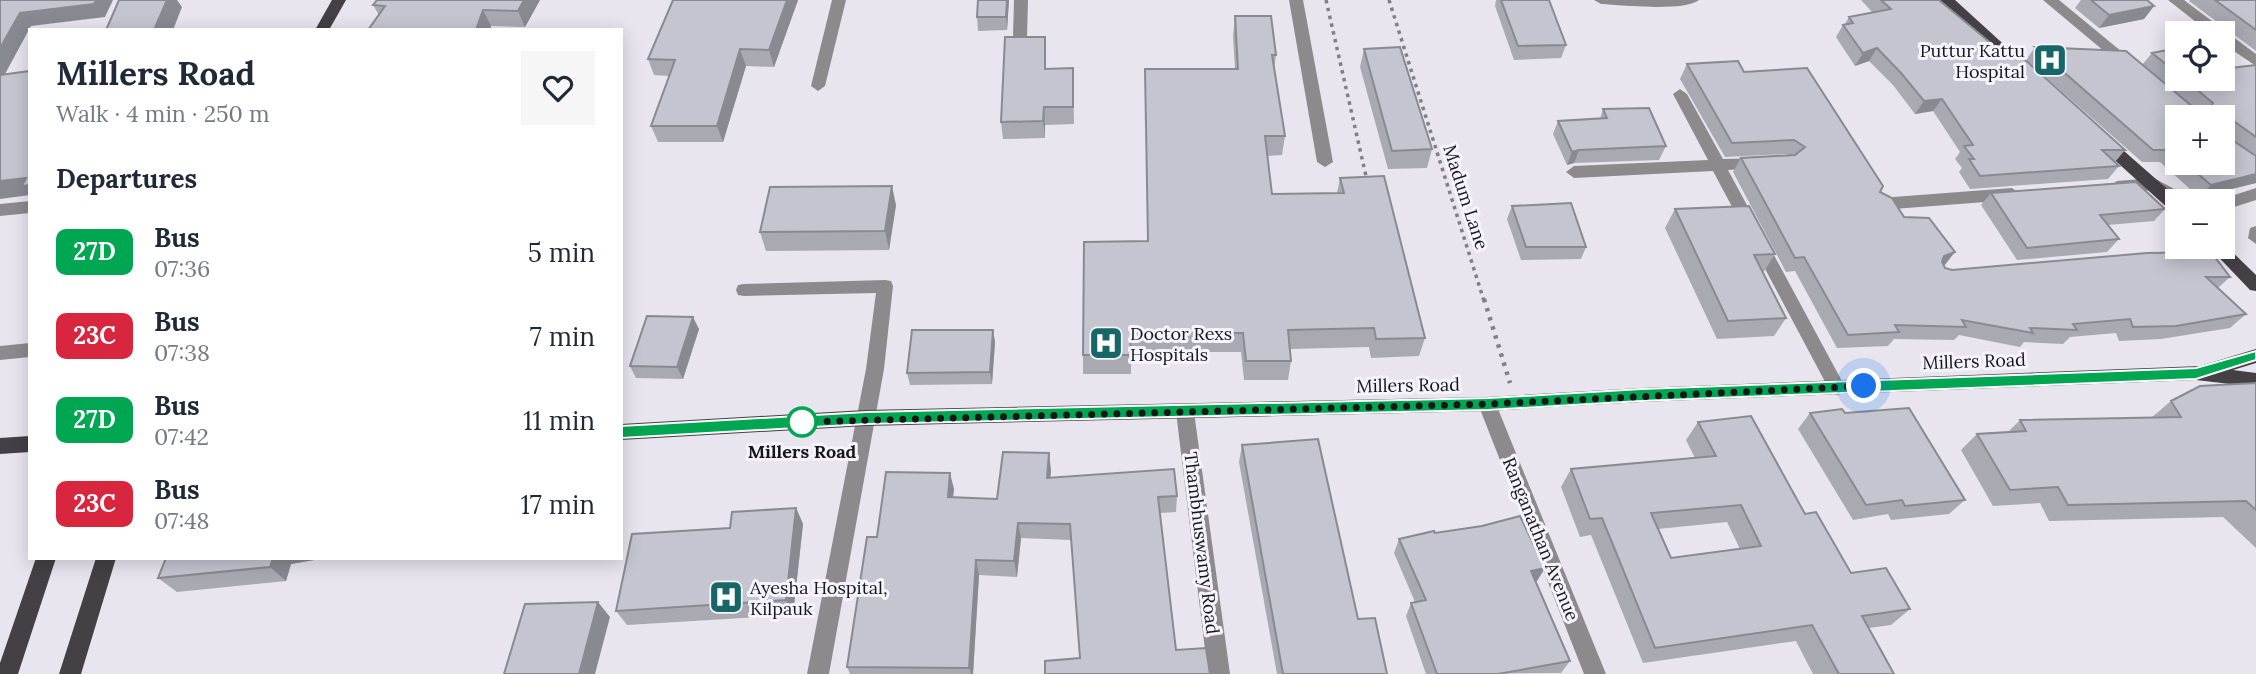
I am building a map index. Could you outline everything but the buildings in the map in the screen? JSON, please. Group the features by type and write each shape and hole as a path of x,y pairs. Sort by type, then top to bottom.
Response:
{"main road":[{"path":"323,28 339,0"},
{"path":"1947,0 2025,71"},
{"path":"2094,133 2165,195"},
{"path":"2229,259 2256,285"},
{"path":"2196,373 2256,356"},
{"path":"2196,373 2256,380"},
{"name":"Millers Road","path":"623,432 866,418 1488,404 2196,373"},
{"path":"0,446 28,444"},
{"path":"7,674 45,560"},
{"path":"70,674 104,561"}],"street":[{"path":"818,86 839,0"},
{"path":"1020,37 1021,0"},
{"path":"1297,0 1325,162"},
{"path":"1601,0 1692,0"},
{"path":"2050,0 2142,75"},
{"path":"2175,0 2203,21"},
{"path":"2235,45 2256,61"},
{"path":"1681,94 1716,165 1836,387"},
{"path":"1574,172 1772,163"},
{"path":"2099,188 2154,184 2165,190"},
{"path":"1880,204 2031,193"},
{"path":"2235,201 2256,194"},
{"path":"0,210 28,207"},
{"path":"2256,232 2256,238"},
{"path":"744,290 885,286 875,369 818,674"},
{"path":"0,353 28,349"},
{"name":"Ranganathan Avenue","path":"1488,404 1595,674"},
{"name":"Thambhuswamy Road","path":"1185,412 1219,674"}],"path":[{"path":"1326,0 1366,176"},
{"name":"Madum Lane","path":"1389,0 1517,402"}],"bus line":[{"name":"27D","path":"623,432 866,418 1488,404 1641,395 2196,373 2256,356"}],"place":[{"name":"Puttur Kattu Hospital","path":"2050,60"},
{"name":"Doctor Rexs Hospitals","path":"1106,343"},
{"name":"Millers Road","path":"802,422"},
{"name":"Ayesha Hospital, Kilpauk","path":"726,597"}],"route":[{"path":"802,422 866,418 1488,404 1864,386"}]}
